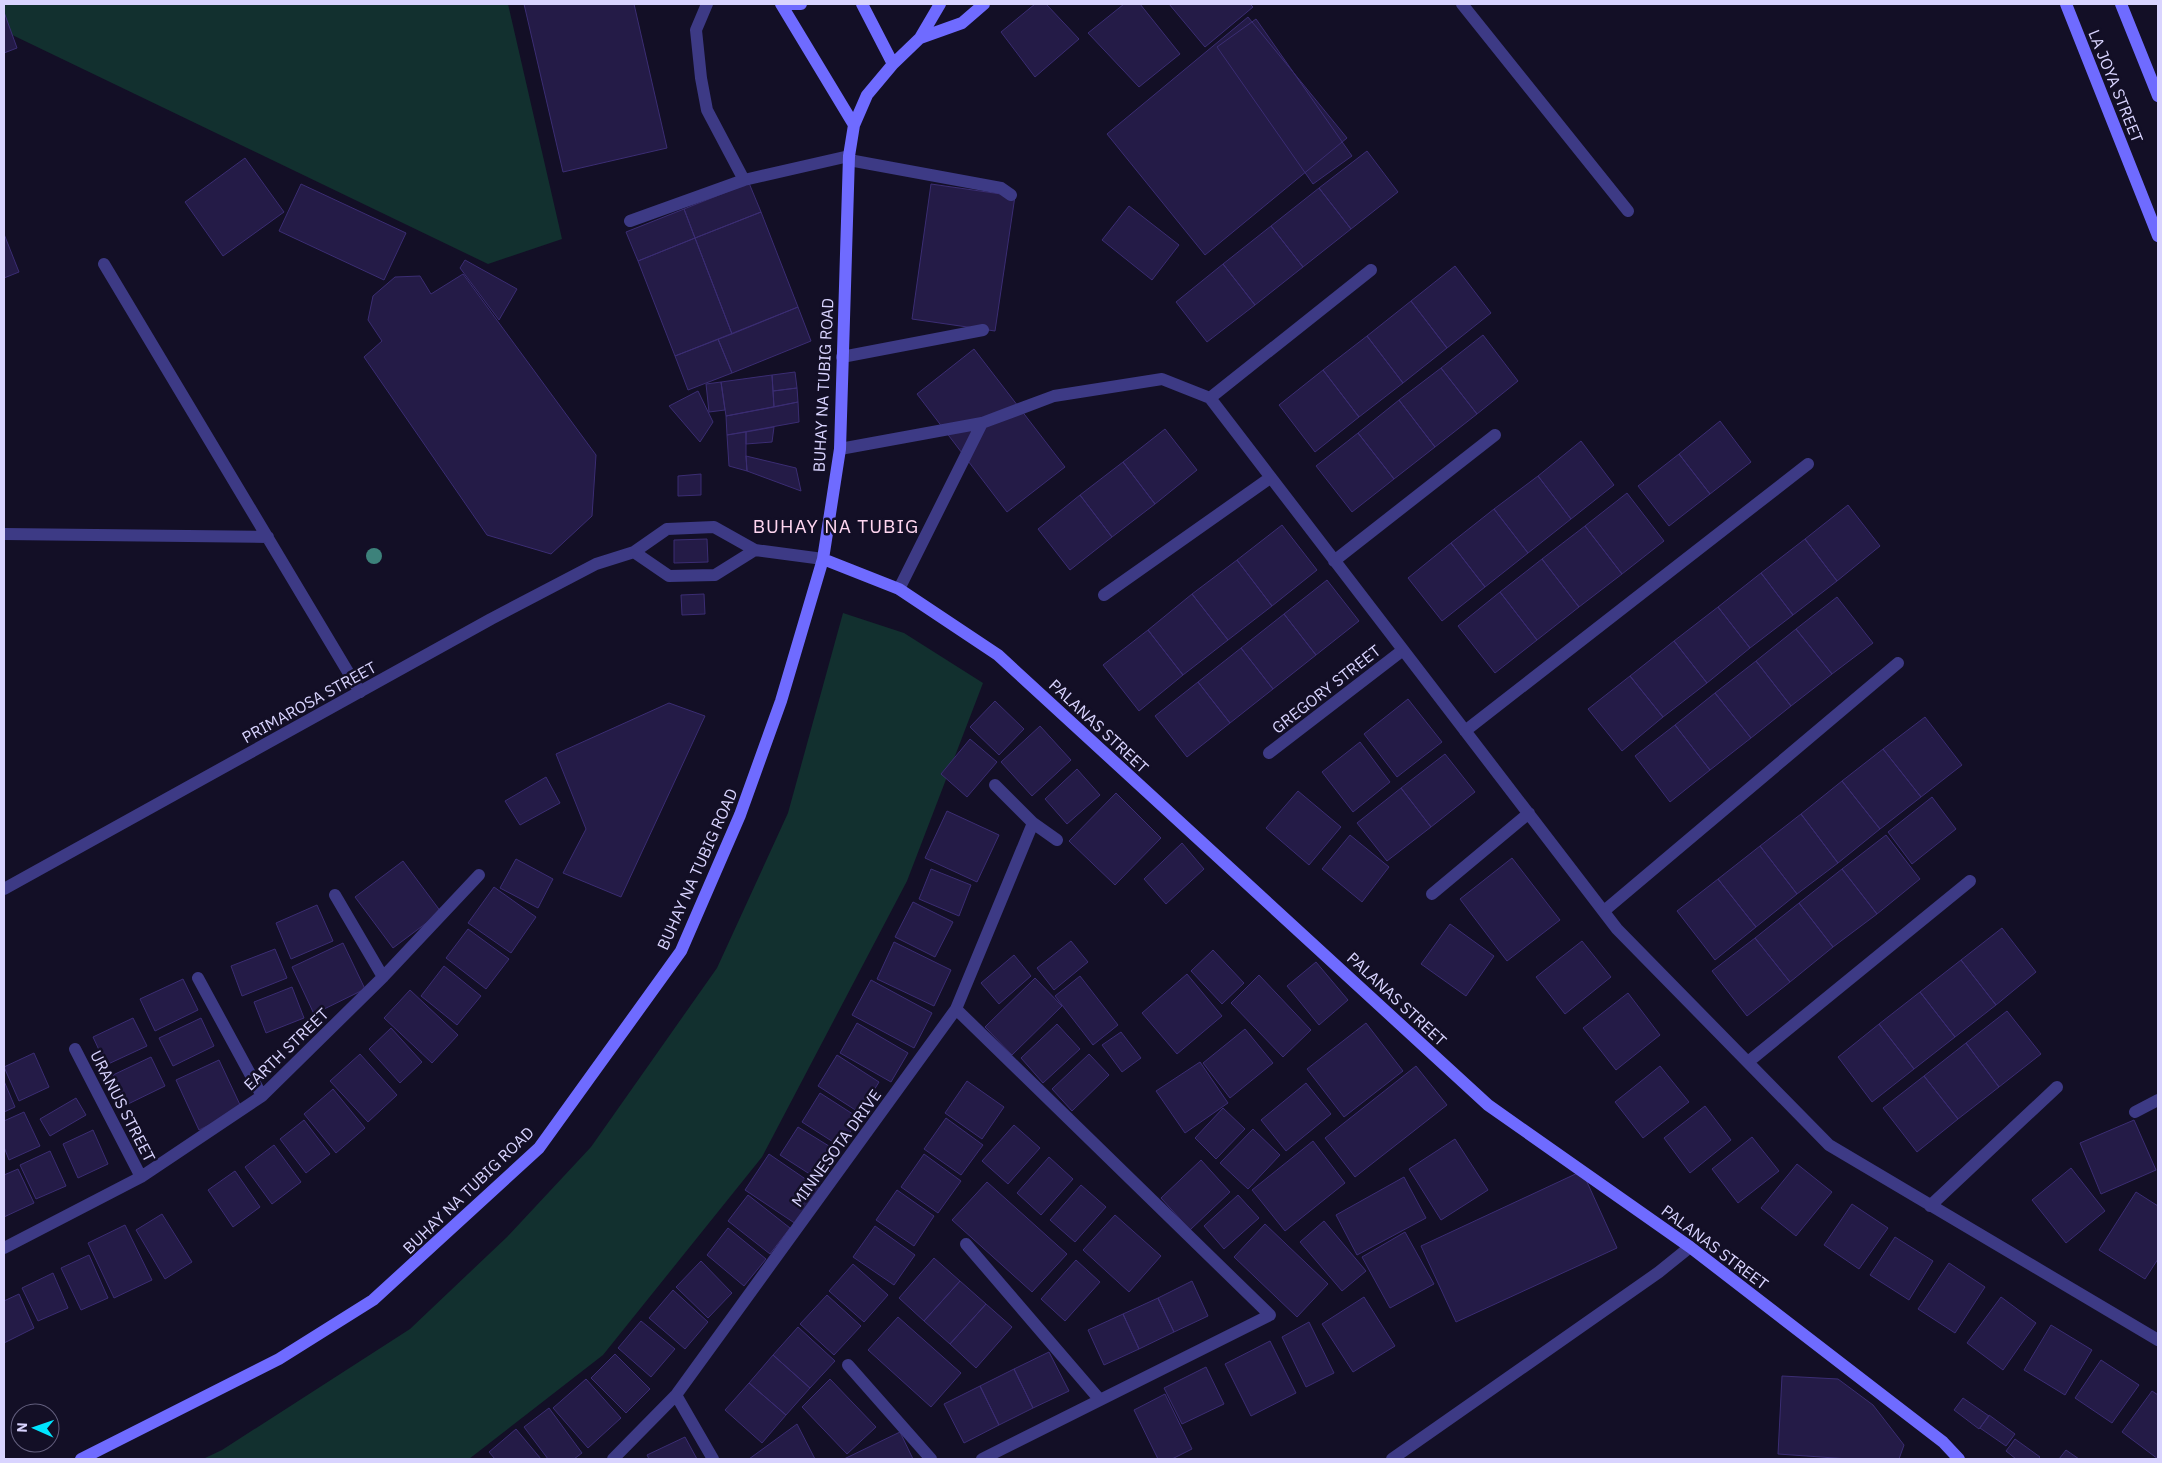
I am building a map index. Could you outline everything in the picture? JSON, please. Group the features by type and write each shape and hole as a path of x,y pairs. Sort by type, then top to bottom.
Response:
{"main road":[{"path":"783,4 801,4"},
{"path":"783,4 854,125"},
{"path":"862,4 893,64"},
{"name":"BUHAY NA TUBIG ROAD","path":"81,1459 279,1358 373,1300 539,1148 681,951 747,798 781,701 823,559 840,449 849,158 854,125 867,95 893,64 920,38 940,4"},
{"name":"BUHAY NA TUBIG ROAD","path":"920,38 962,23 984,4"},
{"name":"LA JOYA STREET","path":"2066,4 2158,236"},
{"path":"2121,4 2158,96"},
{"name":"PALANAS STREET","path":"823,559 898,589 998,656 1488,1105 1690,1247 1943,1442 1959,1459"}],"street":[{"path":"707,4 696,30 707,110 744,180"},
{"path":"1462,4 1628,211"},
{"path":"630,221 744,180 849,158 1001,188 1011,195"},
{"path":"104,264 360,692"},
{"path":"1210,398 1371,270"},
{"path":"842,357 983,330"},
{"path":"840,449 982,424 1054,396 1162,379 1210,398 1617,929 1829,1145 2158,1340"},
{"path":"898,589 982,424"},
{"path":"1334,561 1495,435"},
{"path":"1465,731 1808,464"},
{"path":"1104,595 1270,478"},
{"name":"PRIMAROSA STREET","path":"4,889 577,573 614,557 634,552 667,529 714,527 755,550 823,559"},
{"path":"4,534 268,537"},
{"path":"634,552 669,576 715,575 755,550"},
{"name":"GREGORY STREET","path":"1269,753 1403,650"},
{"path":"1604,911 1898,663"},
{"path":"995,784 1033,823 1057,840"},
{"path":"1432,894 1529,813"},
{"name":"MINNESOTA DRIVE","path":"613,1459 676,1395 956,1010 1033,823"},
{"name":"EARTH STREET","path":"4,1247 141,1177 262,1096 382,977 479,874"},
{"path":"1748,1062 1970,881"},
{"path":"335,895 382,977"},
{"path":"198,978 262,1096"},
{"path":"956,1010 1270,1315 982,1459"},
{"name":"URANUS STREET","path":"75,1049 141,1177"},
{"path":"1930,1206 2057,1087"},
{"path":"2135,1112 2158,1100"},
{"path":"966,1244 1100,1400"},
{"path":"1392,1459 1659,1272 1690,1247"},
{"path":"848,1365 931,1459"},
{"path":"676,1395 713,1459"}],"green space":[{"path":"4,4 508,4 562,239 488,264 4,31"},
{"path":"843,613 904,633 983,683 907,881 762,1157 603,1355 469,1459 203,1459 222,1450 410,1329 507,1237 591,1147 717,968 788,813"}],"building":[{"path":"524,4 634,4 667,148 563,172"},
{"path":"1035,4 1046,4 1079,39 1035,77 1001,32"},
{"path":"1124,4 1140,4 1180,54 1139,87 1088,33"},
{"path":"1169,4 1250,4 1253,7 1205,47"},
{"path":"4,12 17,48 4,53"},
{"path":"1248,17 1347,138 1205,255 1107,134"},
{"path":"1256,19 1352,156 1313,184 1217,47"},
{"path":"1367,151 1398,192 1351,229 1319,188"},
{"path":"245,158 284,212 223,256 185,202"},
{"path":"749,183 761,212 695,238 684,209"},
{"path":"301,184 406,233 384,280 279,231"},
{"path":"931,184 1015,196 995,331 912,319"},
{"path":"1319,188 1351,229 1303,267 1271,226"},
{"path":"1129,206 1179,245 1152,280 1102,240"},
{"path":"684,209 695,238 638,261 626,232"},
{"path":"761,212 798,307 732,334 695,238"},
{"path":"1271,226 1303,267 1255,305 1223,264"},
{"path":"4,234 19,272 4,278"},
{"path":"695,238 732,334 675,356 638,261"},
{"path":"465,260 517,289 499,320 460,268"},
{"path":"1223,264 1255,305 1207,342 1176,302"},
{"path":"1455,266 1491,313 1447,348 1411,301"},
{"path":"463,274 596,455 592,516 551,554 487,535 364,357 382,341 368,320 373,296 395,277 420,276 431,294"},
{"path":"1411,301 1447,348 1403,383 1367,336"},
{"path":"798,307 811,341 732,373 718,339"},
{"path":"1483,335 1518,381 1477,414 1441,368"},
{"path":"1367,336 1403,383 1359,417 1323,370"},
{"path":"718,339 732,373 688,390 675,356"},
{"path":"974,349 1065,467 1007,512 917,394"},
{"path":"1441,368 1477,414 1435,447 1399,400"},
{"path":"1323,370 1359,417 1315,452 1279,405"},
{"path":"795,372 797,388 773,391 772,375"},
{"path":"772,375 774,407 726,416 721,382"},
{"path":"721,382 725,410 709,412 706,384"},
{"path":"797,388 798,402 774,407 773,391"},
{"path":"698,391 713,422 700,442 669,406"},
{"path":"1399,400 1435,447 1394,479 1358,433"},
{"path":"798,402 799,422 727,435 726,416"},
{"path":"1720,421 1751,462 1710,494 1679,454"},
{"path":"774,427 772,442 746,444 746,432"},
{"path":"1165,429 1197,470 1155,504 1123,462"},
{"path":"746,432 747,471 729,466 727,435"},
{"path":"1358,433 1394,479 1352,512 1316,466"},
{"path":"1581,441 1614,485 1571,519 1538,476"},
{"path":"1679,454 1710,494 1669,526 1638,486"},
{"path":"746,456 796,468 801,491 747,471"},
{"path":"1123,462 1155,504 1112,537 1080,495"},
{"path":"701,474 701,495 678,496 678,476"},
{"path":"1538,476 1571,519 1528,553 1494,509"},
{"path":"1627,493 1664,541 1622,574 1585,526"},
{"path":"1080,495 1112,537 1070,570 1038,529"},
{"path":"1848,505 1880,546 1837,581 1805,539"},
{"path":"1494,509 1528,553 1485,587 1451,543"},
{"path":"1282,525 1317,570 1272,606 1237,560"},
{"path":"1585,526 1622,574 1579,607 1542,559"},
{"path":"707,539 708,562 674,563 674,540"},
{"path":"1805,539 1837,581 1793,615 1761,573"},
{"path":"1451,543 1485,587 1442,621 1408,578"},
{"path":"1542,559 1579,607 1537,640 1500,592"},
{"path":"1237,560 1272,606 1228,640 1192,594"},
{"path":"1761,573 1793,615 1750,648 1718,607"},
{"path":"1327,580 1359,621 1316,655 1284,614"},
{"path":"1500,592 1537,640 1495,673 1458,626"},
{"path":"704,594 705,614 682,615 681,595"},
{"path":"1192,594 1228,640 1183,675 1148,630"},
{"path":"1837,597 1873,643 1832,674 1796,629"},
{"path":"1718,607 1750,648 1707,683 1674,641"},
{"path":"1284,614 1316,655 1273,689 1241,648"},
{"path":"1796,629 1832,674 1791,706 1756,661"},
{"path":"1148,630 1183,675 1139,711 1103,665"},
{"path":"1674,641 1707,683 1663,717 1630,676"},
{"path":"1241,648 1273,689 1230,723 1198,682"},
{"path":"1756,661 1791,706 1751,738 1715,693"},
{"path":"1630,676 1663,717 1622,751 1588,709"},
{"path":"1198,682 1230,723 1187,757 1155,716"},
{"path":"1715,693 1751,738 1710,770 1675,725"},
{"path":"1408,699 1442,742 1397,777 1364,734"},
{"path":"995,701 1024,729 999,755 970,727"},
{"path":"669,703 705,716 621,897 563,873 586,829 556,754"},
{"path":"1925,717 1962,765 1921,797 1883,749"},
{"path":"1675,725 1710,770 1670,802 1635,756"},
{"path":"1040,726 1071,760 1032,796 1001,762"},
{"path":"970,739 997,762 967,797 941,774"},
{"path":"1360,742 1390,782 1353,812 1322,772"},
{"path":"1883,749 1921,797 1880,829 1842,781"},
{"path":"1445,754 1475,792 1431,827 1401,788"},
{"path":"1077,769 1100,795 1067,824 1045,799"},
{"path":"546,777 560,803 520,825 505,801"},
{"path":"1842,781 1880,829 1838,863 1801,814"},
{"path":"1401,788 1431,827 1387,861 1357,823"},
{"path":"1298,791 1341,827 1309,865 1266,828"},
{"path":"1116,793 1161,838 1115,885 1069,841"},
{"path":"1932,797 1956,829 1912,864 1888,832"},
{"path":"947,811 999,835 977,882 925,858"},
{"path":"1801,814 1838,863 1797,894 1760,846"},
{"path":"1350,835 1389,867 1362,902 1322,869"},
{"path":"1886,835 1920,879 1877,914 1842,869"},
{"path":"1182,843 1204,869 1166,904 1144,879"},
{"path":"1760,846 1797,894 1756,927 1718,879"},
{"path":"1512,858 1560,920 1507,961 1460,899"},
{"path":"516,859 553,879 538,908 500,888"},
{"path":"403,861 441,912 393,948 355,897"},
{"path":"931,869 971,885 959,916 919,899"},
{"path":"1842,869 1877,914 1833,947 1799,903"},
{"path":"1718,879 1756,927 1715,960 1677,911"},
{"path":"494,887 536,917 511,953 468,923"},
{"path":"913,902 953,922 935,957 895,937"},
{"path":"1799,903 1833,947 1790,982 1755,938"},
{"path":"317,905 333,941 291,959 276,923"},
{"path":"1450,924 1494,956 1466,996 1421,964"},
{"path":"2002,928 2036,972 1996,1005 1961,960"},
{"path":"468,929 509,959 486,989 446,958"},
{"path":"1755,938 1790,982 1747,1016 1712,971"},
{"path":"1071,941 1088,962 1054,990 1037,968"},
{"path":"1582,941 1611,977 1565,1014 1536,977"},
{"path":"894,942 951,970 934,1006 877,979"},
{"path":"343,943 365,989 314,1014 292,967"},
{"path":"275,949 287,978 242,996 231,966"},
{"path":"1213,950 1244,983 1222,1004 1191,971"},
{"path":"1014,955 1031,976 999,1004 981,983"},
{"path":"1961,960 1996,1005 1955,1037 1920,992"},
{"path":"1316,962 1348,1000 1319,1025 1287,986"},
{"path":"444,966 481,996 457,1025 421,996"},
{"path":"1187,974 1222,1016 1177,1054 1142,1013"},
{"path":"1259,975 1311,1030 1283,1057 1231,1003"},
{"path":"1080,976 1118,1025 1093,1045 1055,996"},
{"path":"1035,978 1062,1006 1012,1055 985,1027"},
{"path":"183,979 198,1010 155,1031 140,999"},
{"path":"871,980 932,1013 914,1048 852,1015"},
{"path":"292,987 304,1018 266,1033 254,1002"},
{"path":"410,990 458,1035 432,1063 384,1018"},
{"path":"1920,992 1955,1037 1914,1069 1879,1024"},
{"path":"1628,993 1660,1035 1616,1070 1583,1028"},
{"path":"2007,1011 2041,1054 1999,1087 1966,1043"},
{"path":"133,1018 147,1046 106,1065 93,1037"},
{"path":"201,1018 214,1046 173,1066 159,1038"},
{"path":"857,1023 908,1053 891,1082 840,1053"},
{"path":"1366,1023 1403,1071 1344,1117 1307,1069"},
{"path":"1057,1024 1080,1049 1043,1083 1021,1058"},
{"path":"1879,1024 1914,1069 1872,1102 1838,1057"},
{"path":"391,1028 422,1062 400,1083 369,1049"},
{"path":"1245,1029 1273,1063 1230,1098 1203,1063"},
{"path":"1121,1032 1141,1058 1122,1072 1102,1045"},
{"path":"1966,1043 1999,1087 1958,1119 1924,1076"},
{"path":"34,1053 49,1087 19,1101 4,1067"},
{"path":"360,1054 397,1095 368,1122 330,1081"},
{"path":"1089,1054 1109,1075 1072,1111 1052,1089"},
{"path":"837,1055 879,1082 860,1113 818,1086"},
{"path":"151,1057 165,1086 126,1105 113,1075"},
{"path":"219,1060 242,1109 199,1130 176,1080"},
{"path":"1200,1062 1228,1103 1185,1133 1156,1091"},
{"path":"1416,1066 1447,1105 1355,1177 1325,1138"},
{"path":"1660,1066 1689,1102 1643,1138 1615,1102"},
{"path":"1924,1076 1958,1119 1917,1152 1883,1108"},
{"path":"4,1081 15,1107 4,1112"},
{"path":"967,1081 1004,1107 982,1139 945,1113"},
{"path":"1306,1083 1331,1114 1286,1151 1261,1120"},
{"path":"333,1089 365,1128 336,1153 304,1114"},
{"path":"820,1093 859,1118 841,1147 802,1122"},
{"path":"76,1098 86,1115 50,1136 40,1119"},
{"path":"1705,1106 1731,1140 1690,1173 1664,1138"},
{"path":"1223,1108 1245,1129 1216,1159 1195,1138"},
{"path":"24,1112 40,1146 9,1160 4,1147 4,1121"},
{"path":"946,1118 983,1145 961,1175 924,1149"},
{"path":"304,1120 330,1154 306,1173 280,1139"},
{"path":"2134,1120 2156,1170 2101,1194 2080,1143"},
{"path":"1014,1125 1040,1148 1008,1184 982,1161"},
{"path":"798,1127 837,1151 819,1180 780,1155"},
{"path":"1253,1129 1280,1155 1248,1189 1220,1163"},
{"path":"93,1130 108,1164 78,1178 63,1144"},
{"path":"1752,1137 1779,1171 1738,1203 1712,1169"},
{"path":"1455,1139 1488,1190 1441,1220 1409,1169"},
{"path":"1313,1141 1345,1183 1285,1231 1252,1190"},
{"path":"274,1145 301,1182 272,1204 245,1167"},
{"path":"50,1151 66,1186 36,1199 20,1165"},
{"path":"769,1154 820,1189 796,1224 745,1190"},
{"path":"924,1154 961,1181 938,1213 901,1187"},
{"path":"1049,1157 1073,1179 1041,1215 1017,1193"},
{"path":"1201,1160 1230,1192 1190,1230 1161,1198"},
{"path":"1797,1164 1832,1192 1796,1236 1761,1208"},
{"path":"2071,1168 2105,1211 2066,1243 2032,1200"},
{"path":"18,1169 34,1203 4,1217 4,1175"},
{"path":"235,1171 260,1207 233,1227 208,1190"},
{"path":"1582,1171 1617,1248 1456,1322 1421,1246"},
{"path":"1404,1177 1426,1218 1357,1255 1336,1215"},
{"path":"987,1182 1067,1254 1032,1292 952,1220"},
{"path":"1081,1185 1106,1207 1075,1242 1050,1220"},
{"path":"897,1190 934,1216 914,1246 876,1220"},
{"path":"2136,1192 2158,1206 2158,1259 2145,1279 2099,1250"},
{"path":"748,1195 790,1228 770,1254 728,1221"},
{"path":"1238,1195 1259,1218 1224,1249 1204,1226"},
{"path":"1852,1204 1888,1228 1859,1269 1824,1245"},
{"path":"162,1214 192,1262 165,1279 136,1230"},
{"path":"1115,1215 1161,1256 1129,1292 1083,1250"},
{"path":"1324,1221 1366,1271 1342,1291 1300,1242"},
{"path":"1265,1224 1328,1284 1297,1317 1234,1257"},
{"path":"125,1225 152,1280 114,1298 88,1243"},
{"path":"875,1226 915,1255 894,1285 853,1257"},
{"path":"728,1228 766,1259 744,1286 707,1255"},
{"path":"1405,1232 1434,1284 1390,1308 1362,1257"},
{"path":"1895,1237 1933,1261 1909,1300 1870,1275"},
{"path":"89,1255 108,1298 81,1310 61,1268"},
{"path":"934,1258 960,1281 924,1321 899,1298"},
{"path":"1076,1260 1100,1282 1065,1321 1041,1299"},
{"path":"701,1261 732,1293 708,1318 676,1287"},
{"path":"1949,1263 1985,1287 1955,1333 1918,1309"},
{"path":"853,1264 888,1295 864,1322 829,1291"},
{"path":"53,1273 68,1308 38,1321 22,1288"},
{"path":"960,1281 986,1304 950,1344 924,1321"},
{"path":"1192,1281 1208,1316 1174,1332 1158,1298"},
{"path":"673,1290 708,1322 685,1349 649,1318"},
{"path":"19,1294 34,1328 4,1343 4,1301"},
{"path":"827,1295 861,1326 834,1355 800,1324"},
{"path":"1364,1297 1395,1346 1353,1372 1322,1324"},
{"path":"2001,1297 2036,1323 2003,1370 1967,1343"},
{"path":"1158,1298 1174,1332 1139,1349 1123,1314"},
{"path":"986,1304 1012,1327 976,1368 950,1344"},
{"path":"1123,1314 1139,1349 1104,1365 1088,1330"},
{"path":"898,1317 961,1373 931,1407 868,1350"},
{"path":"641,1321 675,1349 651,1377 618,1348"},
{"path":"1309,1322 1334,1373 1306,1387 1282,1337"},
{"path":"2051,1325 2092,1350 2065,1395 2024,1370"},
{"path":"798,1327 835,1361 810,1388 773,1355"},
{"path":"1270,1341 1296,1393 1251,1416 1225,1364"},
{"path":"1049,1352 1069,1391 1033,1408 1014,1369"},
{"path":"615,1354 650,1389 626,1413 591,1378"},
{"path":"773,1355 810,1388 786,1415 749,1383"},
{"path":"2101,1360 2139,1385 2112,1423 2075,1398"},
{"path":"1206,1367 1224,1404 1182,1424 1164,1388"},
{"path":"1014,1369 1033,1408 999,1425 980,1386"},
{"path":"1782,1376 1838,1379 1873,1405 1904,1445 1899,1459 1849,1459 1778,1454"},
{"path":"586,1379 621,1418 588,1448 553,1408"},
{"path":"830,1379 876,1427 847,1454 802,1407"},
{"path":"749,1383 786,1415 762,1443 725,1410"},
{"path":"980,1386 999,1425 964,1443 944,1404"},
{"path":"2152,1391 2158,1395 2158,1459 2122,1432"},
{"path":"1165,1394 1192,1449 1172,1459 1158,1459 1134,1410"},
{"path":"1963,1398 1989,1416 1979,1429 1954,1410"},
{"path":"549,1408 582,1453 574,1459 548,1459 524,1427"},
{"path":"1989,1415 2015,1434 2006,1446 1980,1428"},
{"path":"797,1424 815,1459 749,1459"},
{"path":"516,1429 541,1459 495,1459 489,1452"},
{"path":"900,1432 913,1459 844,1459"},
{"path":"685,1437 697,1459 649,1459 647,1455"},
{"path":"2015,1439 2040,1457 2038,1459 2016,1459 2006,1451"},
{"path":"2066,1450 2079,1459 2059,1459"}],"district":[{"name":"BUHAY NA TUBIG","path":"836,526"}]}
